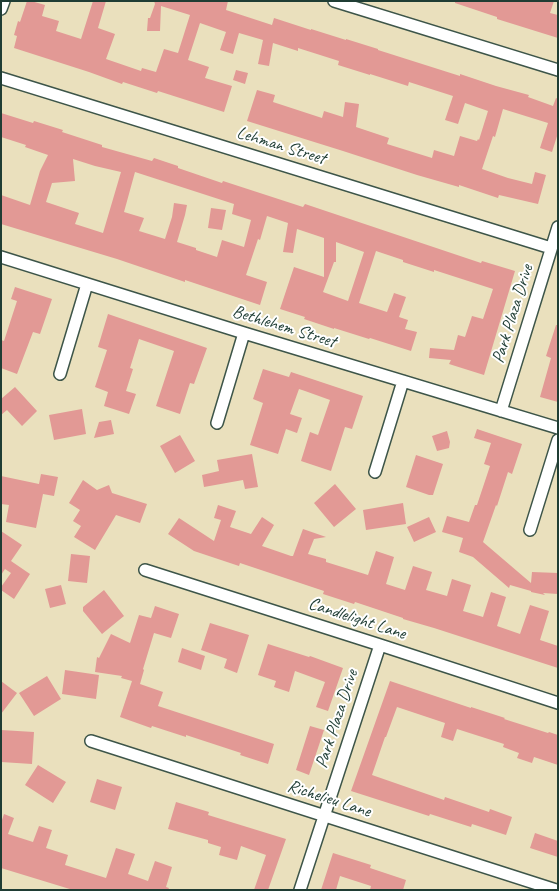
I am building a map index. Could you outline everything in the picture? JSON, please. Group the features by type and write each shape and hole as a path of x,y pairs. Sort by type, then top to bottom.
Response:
{"street":[{"path":"1,9 4,1"},
{"path":"334,1 558,70"},
{"name":"Lehman Street","path":"1,78 551,248"},
{"name":"Park Plaza Drive","path":"501,411 558,227"},
{"name":"Bethlehem Street","path":"1,257 558,428"},
{"path":"60,374 87,284"},
{"path":"217,423 244,333"},
{"path":"376,472 404,381"},
{"path":"530,530 558,440"},
{"name":"Candlelight Lane","path":"145,570 558,703"},
{"name":"Park Plaza Drive","path":"300,890 380,645"},
{"name":"Richelieu Lane","path":"91,741 556,890"}],"building":[{"path":"27,1 45,5 42,16 59,21 56,31 81,39 93,1 106,1 98,28 115,34 106,59 141,71 142,68 156,72 164,49 178,53 190,15 161,6 160,31 147,31 148,18 150,18 155,4 154,1 228,1 226,10 272,25 274,18 460,76 460,74 529,95 528,97 553,106 556,98 558,99 558,133 552,152 540,148 548,123 503,109 495,137 493,136 482,169 532,184 535,172 546,175 538,204 499,195 498,198 459,185 459,187 247,121 257,90 275,95 273,102 322,118 324,111 343,117 345,102 359,104 356,127 389,138 387,144 432,158 434,150 454,156 460,136 479,140 488,111 465,103 458,124 445,120 453,96 409,82 408,86 370,75 338,65 339,61 298,48 298,51 273,43 269,66 258,64 263,40 239,33 233,54 220,50 226,32 200,23 188,60 209,67 205,78 232,86 224,112 158,91 157,93 123,82 122,84 14,48 17,36 14,35"},
{"path":"455,1 554,1 550,13 558,15 558,38 497,19 497,17 455,3"},
{"path":"236,70 248,73 245,84 233,80"},
{"path":"1,113 63,130 62,132 102,145 102,147 152,161 154,158 222,183 223,181 303,207 305,204 481,263 482,261 515,271 484,375 449,364 451,360 429,358 430,348 454,350 458,335 465,337 472,316 483,319 493,289 403,262 403,260 376,251 359,303 387,312 394,293 406,297 399,317 408,320 405,329 417,332 411,351 334,329 280,309 294,267 324,277 324,238 297,229 293,253 283,252 288,223 267,216 246,275 267,282 260,305 1,224 1,195 30,205 40,171 48,155 1,137","holes":["73,159 121,172 103,233 75,224 79,213 46,202 52,183 75,181","135,172 234,204 232,214 251,220 244,247 222,240 217,257 177,242 187,205 174,203 165,239 139,231 144,218 124,212","336,242 364,252 348,301 323,292 334,262 336,262"]},
{"path":"211,208 226,210 222,230 208,228"},
{"path":"15,287 52,299 40,334 33,332 17,374 1,368 1,340 4,341 17,301 11,299"},
{"path":"108,314 207,348 194,384 190,383 180,414 156,406 174,351 139,339 130,368 133,369 126,391 136,394 129,414 104,406 108,392 95,387 107,350 98,347"},
{"path":"556,325 558,325 558,402 540,397 551,358 546,356"},
{"path":"263,369 289,377 291,372 363,396 352,429 345,427 331,471 301,461 310,432 318,435 330,400 299,389 290,414 302,418 297,433 286,429 278,454 250,445 263,403 253,399"},
{"path":"15,387 37,411 22,426 7,410 1,415 1,399"},
{"path":"82,409 86,434 54,440 49,415"},
{"path":"111,420 114,434 94,438 99,422"},
{"path":"477,429 522,444 512,474 508,472 483,542 531,583 532,572 558,573 558,594 543,593 545,595 510,585 509,588 473,557 459,552 463,538 442,532 447,516 469,522 475,505 477,505 490,466 484,464 491,443 474,438"},
{"path":"447,431 450,442 449,448 437,451 432,436"},
{"path":"180,435 195,461 175,473 160,446"},
{"path":"252,454 258,487 245,489 243,480 204,487 202,475 219,471 217,460"},
{"path":"416,455 443,464 433,495 406,487"},
{"path":"41,474 58,477 54,496 43,494 36,528 6,522 9,505 1,504 1,476 39,484"},
{"path":"83,480 97,490 109,485 112,493 147,504 140,523 116,515 95,550 74,537 81,526 73,521 80,510 69,503"},
{"path":"335,484 356,509 334,527 314,503"},
{"path":"403,503 406,524 366,530 363,510"},
{"path":"218,505 236,511 230,527 251,534 262,517 274,525 262,546 291,556 293,556 303,529 326,537 314,539 308,554 326,559 326,562 368,575 376,551 394,557 386,584 405,590 413,566 432,572 426,590 447,596 452,579 471,585 463,611 483,617 491,592 506,597 497,626 520,634 530,605 549,611 540,640 558,646 558,668 355,602 354,604 323,594 324,591 240,563 239,566 194,551 168,534 179,518 214,541 221,520 214,518"},
{"path":"429,517 436,532 414,542 407,527"},
{"path":"1,531 22,545 11,561 30,574 14,599 1,590 1,587 11,573 5,569 1,575"},
{"path":"71,554 90,556 87,583 68,581"},
{"path":"61,585 66,604 50,608 45,589"},
{"path":"104,590 124,616 102,634 83,611 83,607"},
{"path":"155,606 179,614 171,638 154,633 140,684 163,692 158,706 274,744 268,764 186,735 186,737 152,726 151,728 120,717 132,681 121,678 122,676 95,672 97,657 99,658 111,634 130,643 139,615 151,618"},
{"path":"210,623 249,635 237,673 224,668 227,659 201,650"},
{"path":"268,644 343,668 328,711 316,707 325,682 295,671 289,692 274,687 276,681 258,675"},
{"path":"182,648 205,656 201,670 178,662"},
{"path":"65,670 99,675 96,699 62,694"},
{"path":"47,676 61,699 34,716 19,693"},
{"path":"1,681 17,693 1,714"},
{"path":"390,681 558,735 558,765 534,757 532,763 517,758 519,753 503,747 504,744 457,729 453,741 441,737 445,723 397,707 372,775 444,800 445,797 489,812 490,809 512,817 506,835 472,824 471,827 430,814 429,816 351,791"},
{"path":"310,726 324,730 309,775 296,770"},
{"path":"1,730 34,732 32,764 1,762"},
{"path":"38,765 66,782 53,803 25,785"},
{"path":"97,779 122,787 115,810 90,802"},
{"path":"176,802 209,812 208,815 286,839 268,890 254,890 266,855 241,846 237,860 219,855 221,847 208,843 208,840 168,829"},
{"path":"4,814 14,818 8,834 33,842 39,826 52,830 46,848 68,855 65,865 106,878 116,848 135,854 128,874 148,881 155,861 172,867 166,887 169,888 168,890 73,890 1,868 1,823"},
{"path":"535,833 558,841 558,857 530,848"},
{"path":"333,853 371,865 370,868 406,880 403,890 370,890 371,886 340,876 336,890 321,890"}]}
